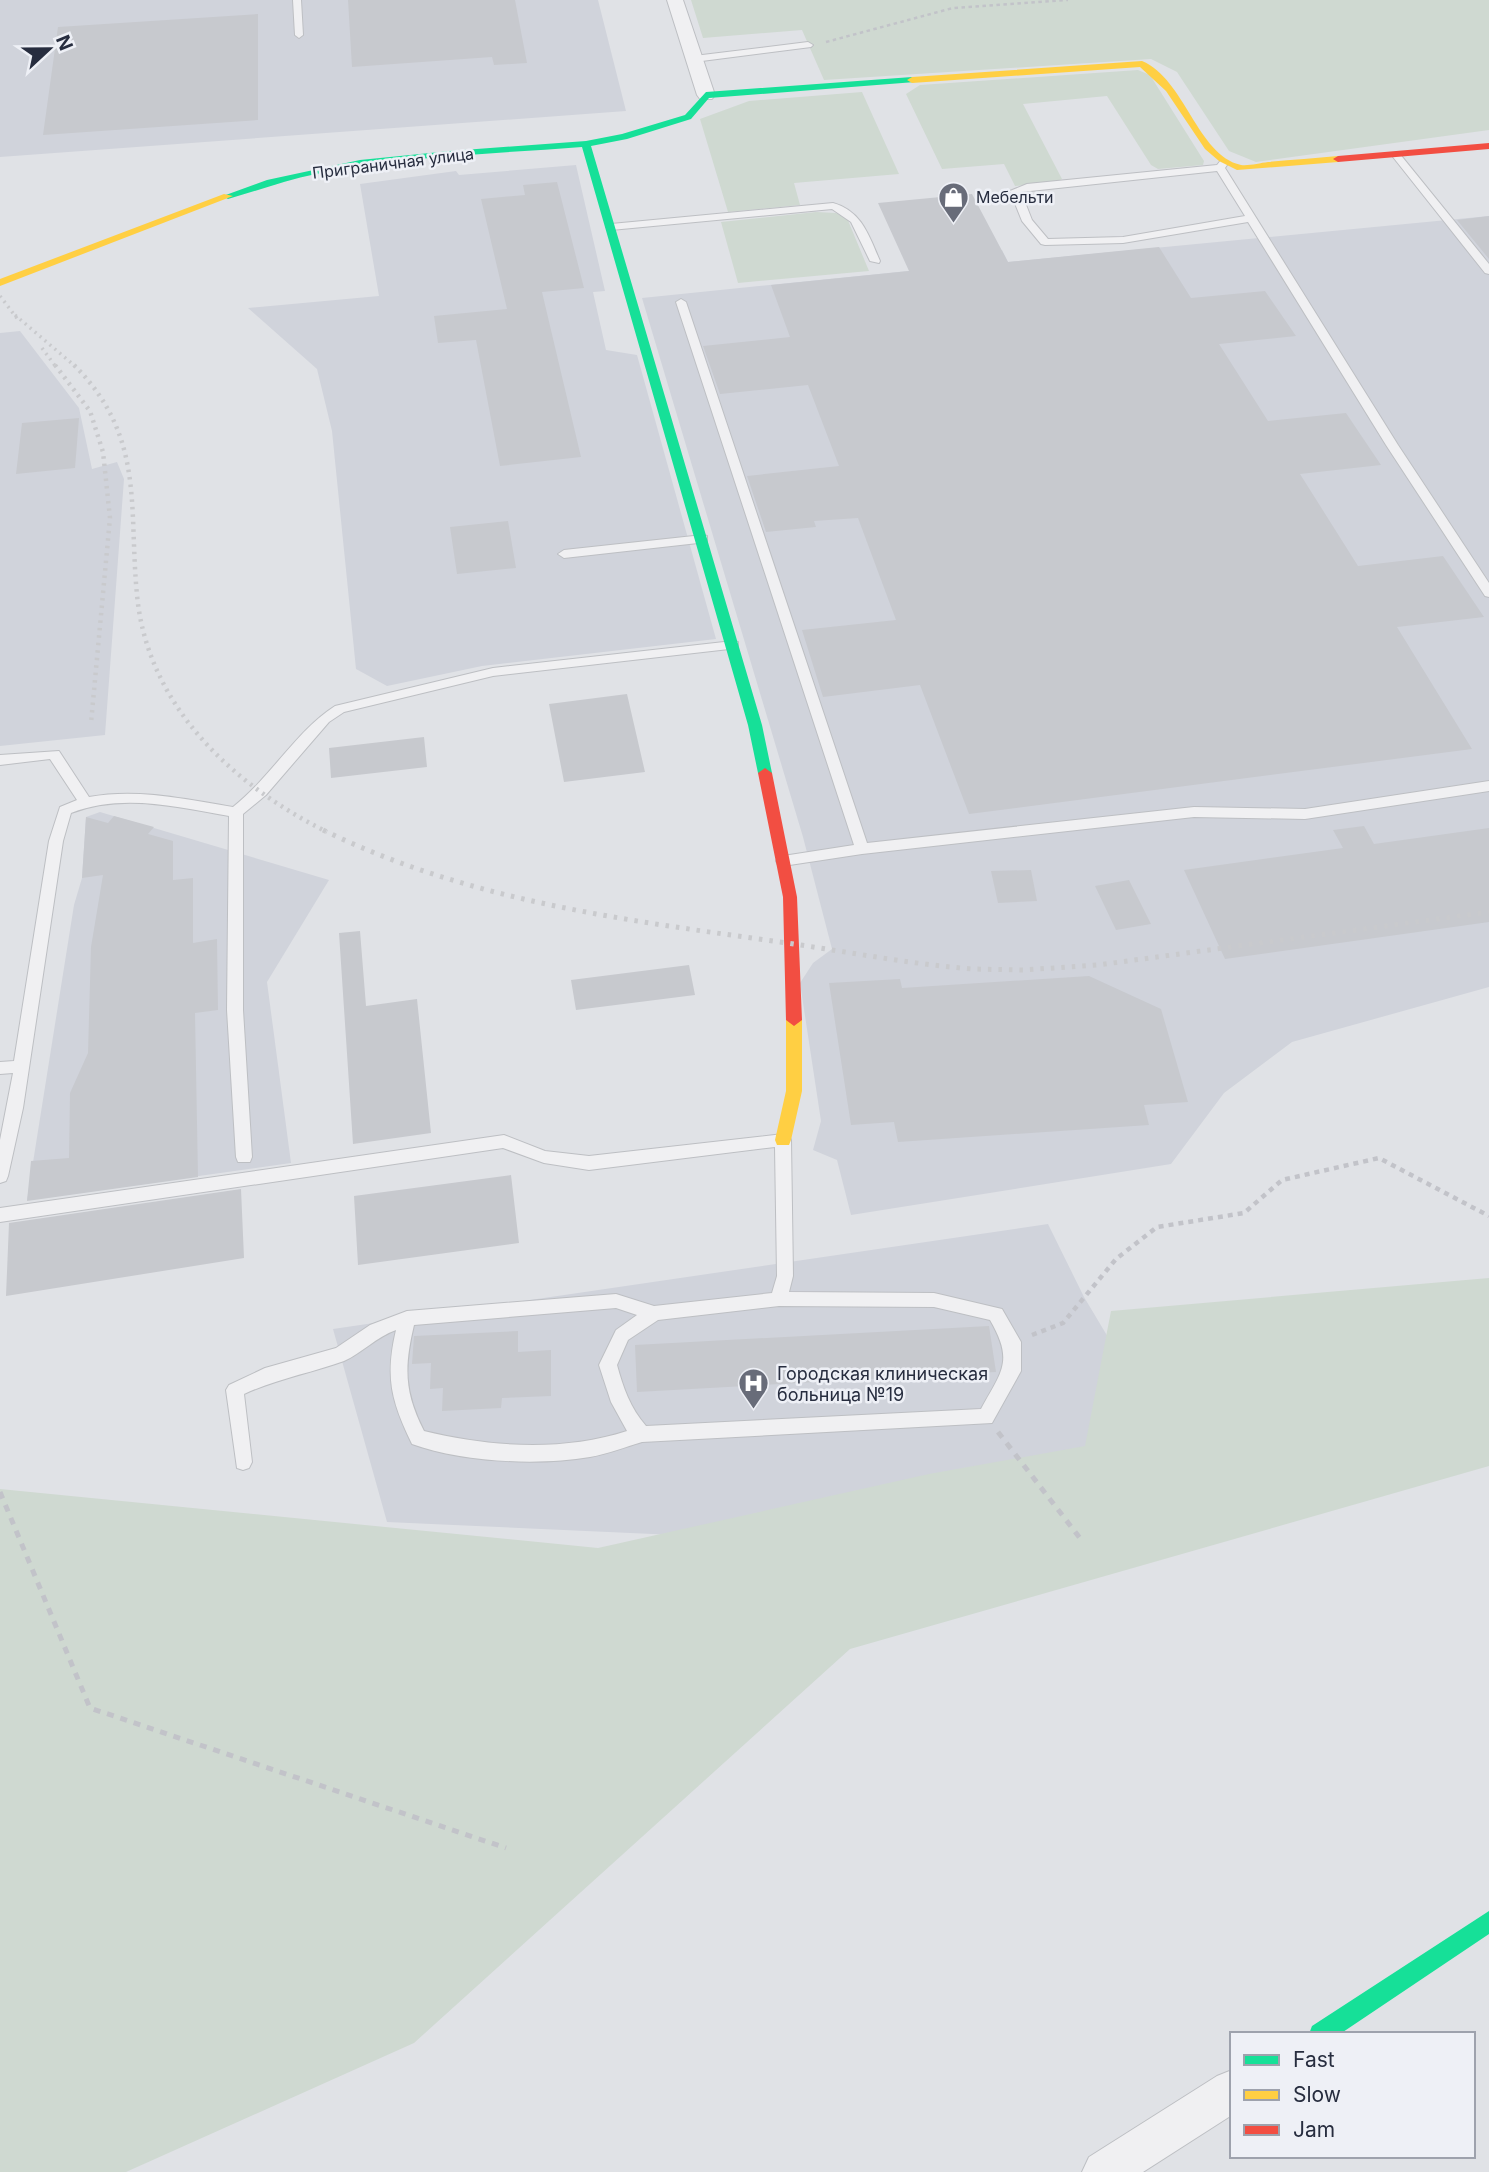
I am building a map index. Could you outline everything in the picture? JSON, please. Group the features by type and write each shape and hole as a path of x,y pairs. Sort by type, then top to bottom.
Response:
{"street":[{"path":"675,0 706,95 1142,64 1161,76 1222,165 1240,168 1489,146"},
{"name":"Приграничная улица","path":"0,283 234,194 294,176 389,160 586,144 624,137 688,117 706,95"},
{"path":"586,144 755,725 783,861 790,897 793,944 794,1091 783,1140"},
{"path":"1323,2032 1489,1922"},
{"path":"1104,2172 1230,2092"}],"lane":[{"path":"298,0 299,35"},
{"path":"694,58 808,45"},
{"path":"1396,155 1489,271"},
{"path":"1251,218 1187,231 1070,243 1045,242 1027,221 1016,191 1027,187 1222,165 1251,218 1392,445 1489,593"},
{"path":"611,227 833,206 844,208 852,215 875,261"},
{"path":"681,302 862,849"},
{"path":"564,554 703,539"},
{"path":"0,1176 22,1066 56,841 65,810 84,801 124,799 236,812 261,792 324,719 340,709 493,672 733,645"},
{"path":"0,760 54,754 84,801"},
{"path":"783,861 862,849 1194,812 1304,814 1489,786"},
{"path":"236,812 235,1010 244,1157"},
{"path":"0,1068 22,1066"},
{"path":"0,1215 504,1141 544,1157 590,1163 783,1140 785,1276 779,1299"},
{"path":"243,1462 235,1390 265,1376 341,1354 376,1330 407,1318 616,1301 654,1314 779,1299 934,1300 996,1314 1012,1342 1012,1371 986,1417 642,1434 590,1449 539,1451 454,1448 418,1438 401,1406 396,1363 407,1318"},
{"path":"642,1434 631,1424 617,1396 608,1365 622,1335 654,1314"}],"path":[{"path":"808,45 953,8 1069,0"},
{"path":"1012,1342 1063,1323 1116,1259 1157,1227 1244,1213 1282,1180 1379,1158 1489,1216"},
{"path":"986,1417 1083,1542"},
{"path":"0,1492 90,1708 506,1848"}],"shaded area":[{"path":"0,0 598,0 626,111 0,157"},
{"path":"691,0 1489,0 1489,130 1256,162 1229,151 1177,72 1151,59 824,80 802,30 703,38"},
{"path":"1138,70 1150,75 1204,161 1203,165 1158,169 1151,165 1107,96 1023,104 1062,179 1015,186 1004,164 942,169 906,94 920,85"},
{"path":"862,92 899,174 794,183 800,205 728,212 700,119 749,101"},
{"path":"576,165 605,291 593,292 606,350 637,355 716,639 482,666 387,686 356,669 332,431 317,369 248,308 379,296 360,184 456,171 459,175"},
{"path":"816,212 836,213 847,218 869,271 738,283 721,222"},
{"path":"1489,216 1489,987 1292,1042 1224,1093 1171,1164 851,1215 837,1160 813,1150 821,1121 800,983 813,963 832,949 803,837 642,298 918,270 914,259 1002,250 1008,262"},
{"path":"20,331 79,408 92,469 117,462 124,479 105,735 0,746 0,333"},
{"path":"100,812 329,880 267,982 291,1163 27,1200 74,905 82,878 86,817"},
{"name":"Городская клиническая больница №19","path":"1048,1224 1084,1297 1188,1471 1120,1555 387,1522 333,1329"},
{"path":"1489,1278 1489,1466 850,1649 414,2043 126,2172 0,2172 0,1489 598,1548 929,1474 1085,1446 1111,1311"}],"building":[{"path":"348,0 515,0 527,63 494,65 492,57 352,67"},
{"path":"258,14 258,120 43,135 58,27"},
{"path":"557,182 584,288 542,292 581,457 500,466 476,340 438,343 434,316 507,309 481,199 525,195 523,185"},
{"path":"972,194 1008,262 1159,247 1191,298 1265,291 1296,336 1219,344 1268,421 1346,413 1381,465 1300,474 1358,566 1443,556 1484,617 1397,627 1472,749 969,814 920,685 823,697 802,630 896,620 858,518 814,521 816,527 766,532 747,476 839,466 808,385 720,394 703,346 790,337 771,285 909,271 878,203"},
{"path":"1489,216 1489,259 1457,220"},
{"path":"79,418 75,468 16,474 22,423"},
{"path":"508,521 516,568 457,574 450,527"},
{"path":"627,694 645,772 564,782 549,704"},
{"path":"424,737 427,767 331,778 329,748"},
{"path":"114,816 154,827 148,834 173,841 173,880 193,878 193,943 217,939 218,1010 195,1013 198,1177 27,1201 31,1161 69,1158 70,1093 88,1053 91,947 103,875 82,878 86,817 108,823"},
{"path":"1364,826 1374,844 1489,828 1489,922 1225,959 1184,870 1343,848 1333,830"},
{"path":"1031,870 1037,901 998,903 991,871"},
{"path":"1129,880 1151,924 1116,930 1095,886"},
{"path":"360,931 366,1006 417,999 431,1133 353,1144 339,933"},
{"path":"689,965 695,995 576,1010 571,980"},
{"path":"1089,976 1161,1009 1188,1102 1144,1105 1149,1125 898,1142 894,1122 851,1125 829,983 900,979 902,988"},
{"path":"511,1175 519,1243 358,1265 354,1196"},
{"path":"241,1189 244,1258 6,1296 9,1223"},
{"path":"989,1326 996,1372 637,1392 635,1345"},
{"path":"518,1331 518,1352 551,1350 551,1396 502,1398 501,1408 442,1411 443,1388 430,1389 431,1363 412,1364 414,1336"}],"railway":[{"path":"0,296 19,321"},
{"path":"15,315 75,366"},
{"path":"42,348 56,367"},
{"path":"55,365 90,411 103,452 110,518 91,723"},
{"path":"75,366 98,393 114,421 124,449 130,478 138,604 146,642 160,678 180,711 230,768 261,792 325,831"},
{"path":"325,831 379,855 435,875 550,905 667,926 972,969 1023,970 1098,965 1489,912"}],"traffic: fast":[{"path":"228,196 271,182 360,163 586,144 624,137 688,117 706,95 912,80"},
{"path":"586,144 755,725 765,773"},
{"path":"1323,2032 1489,1922"}],"traffic: slow":[{"path":"912,80 1142,64 1170,89 1209,147 1222,159 1240,168 1338,159"},
{"path":"0,283 228,196"},
{"path":"783,1140 794,1091 794,1020"}],"traffic: jam":[{"path":"1338,159 1489,146"},
{"path":"765,773 790,897 794,1020"}],"place":[{"name":"Мебельти","path":"953,224"},
{"name":"Городская клиническая больница №19","path":"754,1410"}]}
